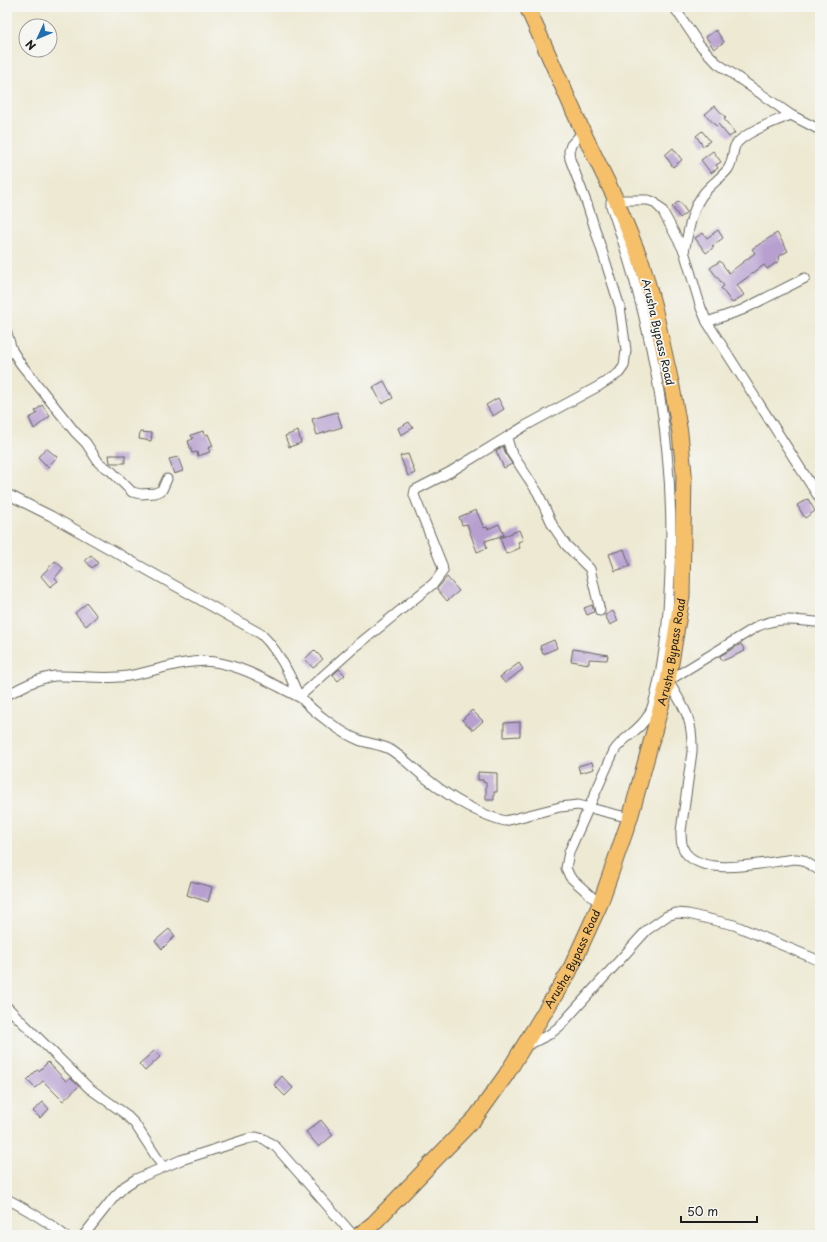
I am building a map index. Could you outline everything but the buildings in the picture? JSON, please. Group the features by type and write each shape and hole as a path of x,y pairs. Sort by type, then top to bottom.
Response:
{"main road":[{"name":"Arusha Bypass Road","path":"360,1235 374,1223 476,1117 523,1048 569,972 600,904 630,818 668,681 682,596 684,473 680,434 672,387 654,307 642,263 616,200 583,132 527,7"}],"street":[{"path":"674,7 699,44 717,62 791,115 820,130"},
{"path":"684,251 695,208 705,191 728,169 736,145 742,138 769,124 791,115"},
{"path":"299,697 354,648 434,583 443,571 442,565 414,495 415,490 450,472 599,386 619,373 624,366 626,350 620,307 587,204 570,159 569,150 571,145 583,132"},
{"path":"600,904 570,877 566,868 569,852 614,751 642,724 649,714 660,669 666,632 669,602 672,531 667,448 653,355 624,244 611,206 612,202 616,200 648,200 654,202 662,210 684,251 701,308 707,322 820,499"},
{"path":"707,322 742,310 806,278"},
{"path":"7,333 12,350 20,363 66,421 86,443 99,463 110,471 132,492 141,494 155,493 162,490 167,478"},
{"path":"507,438 511,452 538,493 553,526 566,545 590,569 600,611"},
{"path":"7,494 51,516 261,634 270,642 282,660 299,697"},
{"path":"816,622 787,619 767,622 668,681 684,708 691,727 692,752 681,832 681,842 685,852 697,862 709,866 738,867 796,859 803,860 820,872"},
{"path":"7,695 28,684 54,676 126,676 150,672 186,662 202,661 238,667 299,697 336,727 352,737 390,749 448,795 497,819 506,821 514,820 560,807 578,805 630,818"},
{"path":"523,1048 550,1034 560,1026 647,930 663,918 676,913 688,914 734,925 820,961"},
{"path":"7,1007 89,1088 124,1113 135,1124 163,1167"},
{"path":"84,1235 114,1197 125,1186 136,1179 209,1150 256,1137 264,1139 276,1147 353,1235"},
{"path":"7,1200 39,1216 64,1235"}]}
